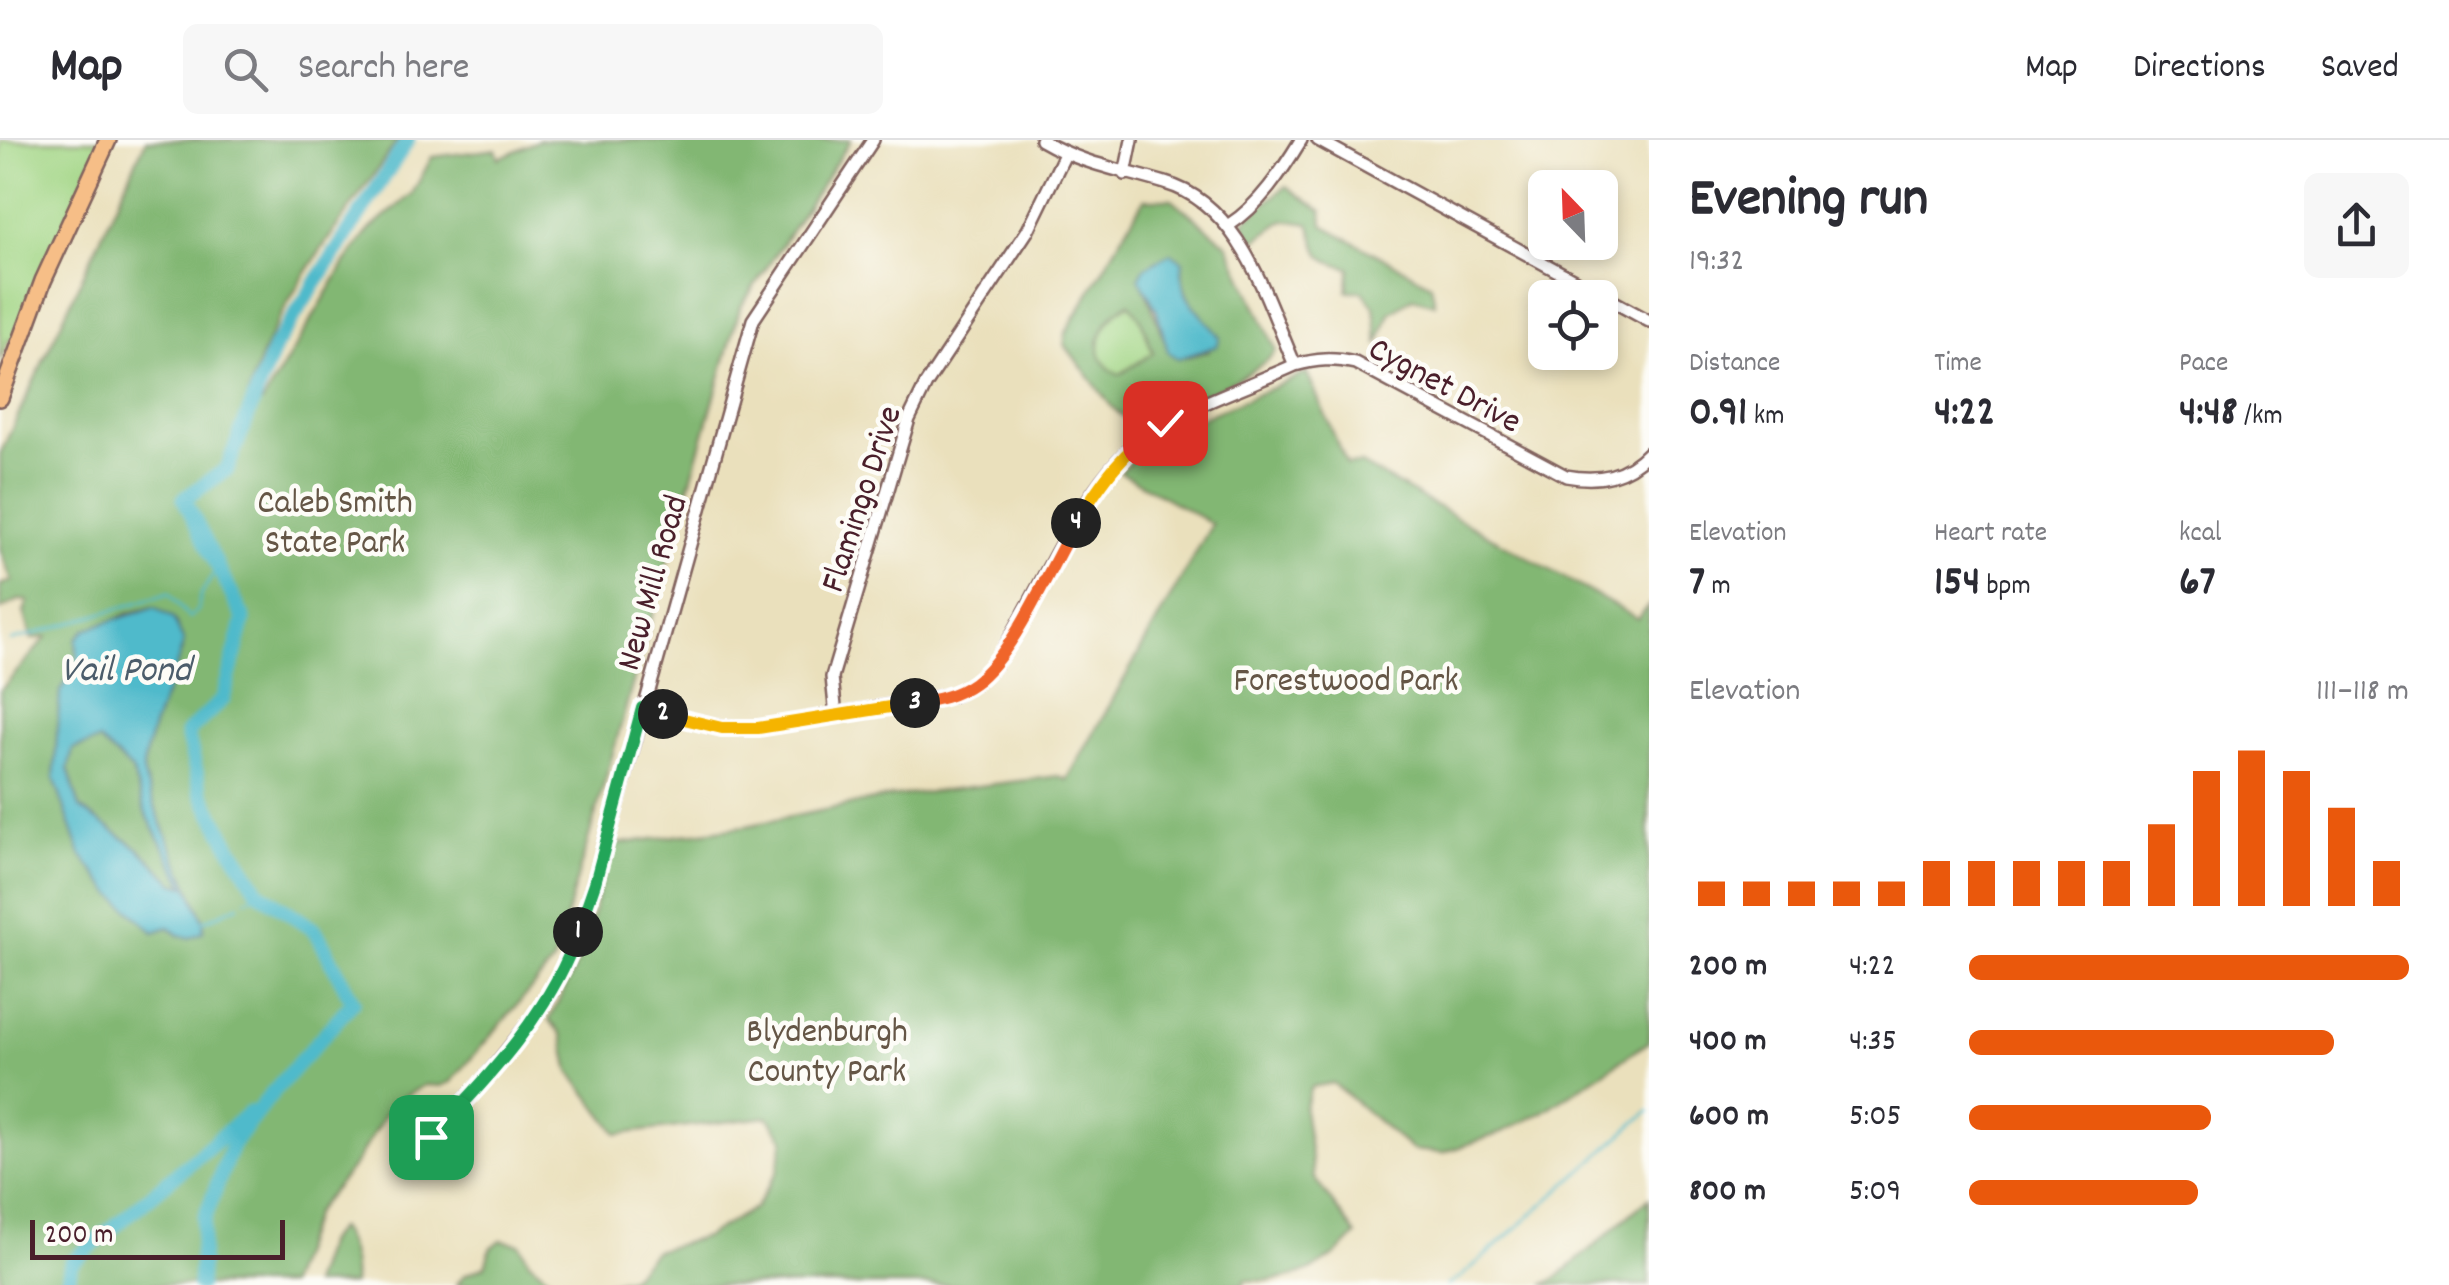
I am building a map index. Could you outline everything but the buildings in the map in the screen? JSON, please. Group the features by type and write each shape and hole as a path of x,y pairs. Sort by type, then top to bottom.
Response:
{"main road":[{"path":"0,398 43,281 108,140"}],"street":[{"name":"New Mill Road","path":"427,1142 486,1078 536,1014 569,958 595,883 753,320 873,140"},
{"path":"1041,140 1065,154 1181,189 1229,225 1295,365"},
{"path":"1125,174 1132,140"},
{"path":"1229,225 1243,216 1286,166 1301,140"},
{"path":"1318,140 1649,321"},
{"name":"Flamingo Drive","path":"836,716 832,677 909,419 926,384 1028,230 1065,154"},
{"name":"Cygnet Drive","path":"642,708 722,728 758,728 954,695 975,683 995,664 1096,490 1128,450 1165,423 1295,365 1335,358 1355,363 1566,476 1587,480 1610,477 1635,467 1649,452"}],"green space":[{"path":"0,140 102,140 0,361"},
{"name":"Caleb Smith State Park","path":"146,140 398,140 290,299 257,368 247,402 262,403 345,263 369,230 412,194 432,157 496,149 499,158 539,140 851,140 740,308 553,963 451,1082 425,1085 403,1097 386,1113 355,1164 315,1212 288,1285 0,1285 0,691 47,637 32,639 24,612 28,601 19,600 0,610 0,585 12,581 0,550 0,454","holes":["153,607 173,618 184,642 150,736 143,768 159,817 204,921 179,935 54,778 70,676 78,663 76,639 129,613"]},
{"path":"1286,186 1322,211 1323,225 1431,284 1435,304 1413,298 1390,313 1378,345 1374,307 1363,291 1347,291 1350,268 1323,258 1309,224 1284,220 1253,242 1243,222"},
{"path":"1144,199 1172,199 1228,245 1276,350 1235,380 1139,423 1129,423 1111,406 1065,345 1065,334","holes":["1163,259 1182,271 1190,302 1211,326 1209,351 1179,359 1163,337 1144,289 1155,261","1129,303 1141,319 1153,353 1119,375 1101,358 1100,338 1111,318"]},
{"path":"1130,303 1141,319 1153,353 1119,375 1101,358 1100,338 1111,318"},
{"path":"1307,373 1347,465 1361,464 1638,619 1649,605 1649,1042 1543,1112 1498,1134 1442,1153 1412,1150 1333,1083 1311,1087 1304,1109 1314,1178 1356,1235 1333,1257 1293,1277 1245,1280 1244,1285 600,1285 631,1277 654,1251 705,1237 756,1207 777,1172 784,1139 768,1117 618,1134 570,1072 562,1035 549,1020 583,952 609,851 617,844 746,826 889,797 1059,776 1067,780 1212,524 1120,472 1169,432"},
{"path":"99,740 132,770 145,812 186,886 174,883 139,849 80,808 68,769 73,748"},
{"path":"1649,1198 1649,1285 1543,1285 1558,1277"},
{"path":"339,1228 351,1255 353,1284 312,1285 327,1241"},
{"path":"501,1240 520,1244 529,1261 558,1285 456,1285 464,1275 485,1266 490,1249"}],"water":[{"path":"1171,253 1183,261 1187,296 1220,338 1217,346 1178,359 1168,352 1156,309 1139,278 1145,267"},
{"name":"Vail Pond","path":"154,607 173,618 184,642 150,736 143,768 159,817 204,921 203,932 190,938 169,927 154,932 113,895 81,855 54,778 60,691 78,663 76,639 86,629","holes":["99,741 132,770 145,812 185,886 174,883 139,849 80,808 68,769 73,749"]}],"waterway":[{"path":"199,1285 204,1220 232,1145 272,1093 353,1002 316,931 259,892 201,792 187,733 223,699 244,619 184,499 227,469 275,346 408,140"},
{"path":"11,641 169,593 189,618 198,610 200,596 217,569"},
{"path":"246,900 259,892"},
{"path":"204,921 239,905"},
{"path":"1447,1285 1461,1277 1649,1111"},
{"path":"67,1285 71,1263 250,1112"}],"route":[{"path":"431,1137 486,1078 548,1000 569,958 595,883 642,708 722,728 758,728 954,695 975,683 995,664 1110,469 1128,450 1165,423"}],"park label":[{"name":"Forestwood Park","path":"1346,678"},
{"name":"Blydenburgh County Park","path":"827,1049"}]}
